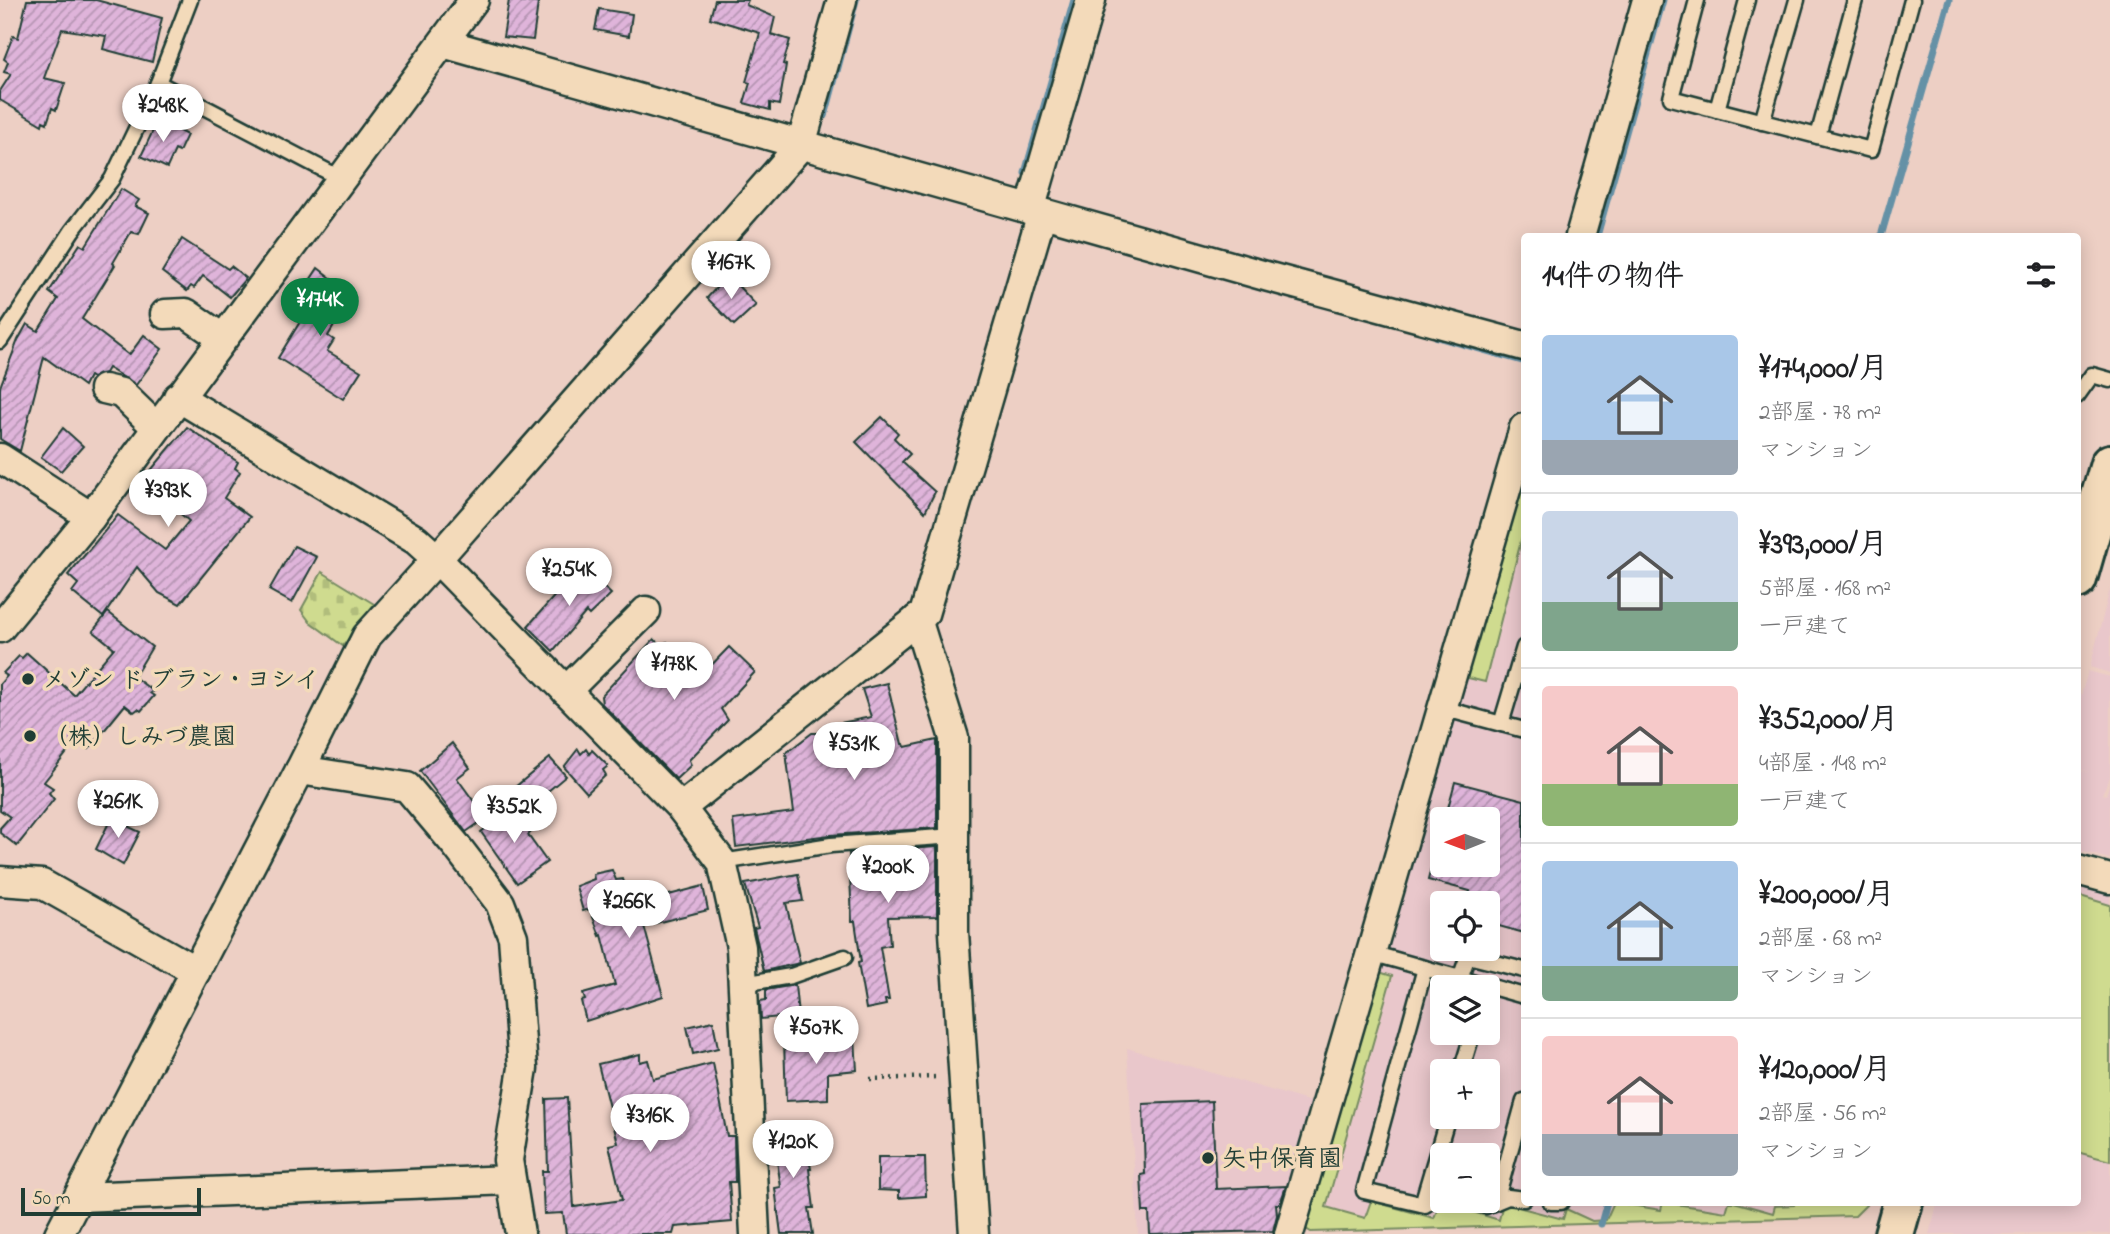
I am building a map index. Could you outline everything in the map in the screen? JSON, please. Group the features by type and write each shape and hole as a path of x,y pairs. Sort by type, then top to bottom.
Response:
{"street":[{"path":"0,628 91,517 474,0"},
{"path":"59,1234 367,636 801,145 842,0"},
{"path":"681,808 925,614 1036,212 1091,0"},
{"path":"1581,233 1647,0"},
{"path":"443,43 1036,212 1521,345"},
{"path":"165,314 186,313 222,338"},
{"path":"104,389 121,393 156,427"},
{"path":"178,397 416,540 681,808 722,862 741,947 755,1234"},
{"path":"1289,1234 1521,438"},
{"path":"0,458 91,517"},
{"path":"2081,563 2110,464"},
{"path":"566,691 646,611"},
{"path":"917,619 954,738 954,932 974,1234"},
{"path":"300,770 407,787 500,903 513,937 523,1068 509,1160 520,1234"},
{"path":"2081,871 2110,879"},
{"path":"0,881 42,884 196,971"},
{"path":"79,1197 510,1180"},
{"path":"1894,1234 1902,1206"}],"lane":[{"path":"0,341 72,231 112,179 158,83 190,0"},
{"path":"1697,0 1671,99 1871,150 1912,0"},
{"path":"1717,110 1747,0"},
{"path":"1762,122 1797,0"},
{"path":"1818,136 1855,0"},
{"path":"158,83 342,178"},
{"path":"2081,390 2092,375 2110,380"},
{"path":"1501,724 1521,657"},
{"path":"1442,708 1521,729"},
{"path":"722,862 831,845 954,836"},
{"path":"1371,953 1450,975"},
{"path":"1461,975 1468,956 1521,969"},
{"path":"743,984 791,976 845,957"},
{"path":"1425,968 1364,1191 1425,1205 1430,1201"},
{"path":"1500,990 1521,995"},
{"path":"1500,1188 1521,1112"},
{"path":"1422,1204 1444,1129"},
{"path":"1500,1200 1508,1197 1521,1199"}],"path":[{"path":"870,1079 964,1077"}],"shaded area":[{"path":"1521,476 1521,1206 1864,1206 1860,1210 1311,1232 1306,1229"},
{"path":"2110,589 2110,673 2090,667"},
{"path":"2088,671 2110,677 2110,777 2102,794 2106,795 2110,783 2110,859 2081,851 2081,771 2089,772 2081,770 2081,695"},
{"path":"2081,884 2110,892 2110,1234 1929,1234 1937,1206 2081,1206"},
{"path":"1127,1048 1318,1104 1283,1234 1138,1234"}],"green space":[{"path":"1521,473 1521,541 1485,682 1464,677"},
{"path":"322,572 374,604 343,646 310,622 301,610"},
{"path":"2081,896 2110,905 2110,1161 2081,1153"},
{"path":"1379,972 1392,976 1326,1207 1365,1218 1371,1201 1434,1218 1436,1213 1476,1213 1499,1220 1503,1203 1563,1219 1566,1209 1592,1221 1606,1220 1612,1206 1661,1210 1662,1206 1688,1206 1726,1212 1728,1206 1748,1206 1773,1213 1775,1206 1865,1206 1855,1216 1311,1232 1306,1229"}],"building":[{"path":"27,0 96,0 162,18 152,62 103,49 106,36 62,29 44,78 65,83 56,110 52,108 47,123 43,121 42,125 0,100 0,91 11,74 4,72 8,62 4,59 13,36 18,38"},
{"path":"509,0 538,3 533,40 503,37"},
{"path":"715,0 748,0 746,5 775,17 771,34 790,40 783,64 786,65 779,105 770,103 770,110 744,103 750,83 746,82 760,33 710,18"},
{"path":"599,9 632,14 629,36 595,30"},
{"path":"158,120 187,135 179,152 175,150 167,168 141,156"},
{"path":"121,189 139,200 135,206 149,213 139,234 131,232 113,263 115,265 82,319 129,355 144,335 162,349 136,385 108,368 105,373 92,378 89,376 84,386 44,357 20,451 0,439 0,387 18,340 27,324 38,331 58,299 49,292 80,244 85,247"},
{"path":"182,239 228,269 231,266 246,278 230,297 203,276 194,288 191,286 187,291 162,272"},
{"path":"318,268 344,288 337,297 347,304 328,336 334,340 327,351 361,371 343,399 278,358 312,302 301,294"},
{"path":"728,275 756,305 734,325 707,298"},
{"path":"882,417 898,433 894,438 910,454 902,462 935,492 925,512 856,442"},
{"path":"187,427 238,462 235,468 240,472 224,498 250,517 180,604 159,593 137,567 103,617 72,592 78,584 68,575 118,515 165,550 189,521 142,481"},
{"path":"63,428 83,446 61,471 41,457"},
{"path":"294,546 317,557 292,603 269,590"},
{"path":"581,566 611,594 589,615 586,612 553,651 528,626"},
{"path":"108,612 152,647 134,677 153,691 150,693 154,696 141,711 138,709 134,712 125,705 89,749 77,740 44,782 53,788 49,793 54,799 17,846 0,833 0,828 10,817 0,810 0,684 7,676 3,673 19,656 22,658 27,653 74,695 114,648 93,631"},
{"path":"654,639 660,645 667,642 700,677 729,647 755,672 721,709 728,720 689,760 691,765 676,779 602,704 601,696"},
{"path":"887,683 902,744 905,747 937,740 937,828 830,835 736,847 733,820 794,812 786,753 812,733 841,733 840,723 871,717 862,689"},
{"path":"452,743 470,768 457,778 486,818 466,832 420,771"},
{"path":"578,749 581,754 586,749 589,754 592,750 608,766 603,770 606,775 587,793 564,767"},
{"path":"550,758 566,776 529,807 514,788"},
{"path":"1455,782 1521,799 1521,932 1500,926 1500,891 1470,891 1428,880 1430,872 1430,877 1500,877 1500,807 1448,807"},
{"path":"515,806 533,830 528,835 547,862 517,883 481,832"},
{"path":"113,814 140,832 123,865 96,849"},
{"path":"937,847 937,916 888,917 890,945 880,947 889,1000 885,1000 886,1005 866,1009 858,963 861,962 855,921 852,921 849,853"},
{"path":"612,870 616,880 623,879 631,905 703,886 708,910 644,926 663,996 586,1021 581,1001 585,1000 583,994 615,985 602,935 600,936 590,909 583,911 576,886 594,879 593,874"},
{"path":"798,874 803,901 786,903 800,963 764,971 754,928 758,927 745,884"},
{"path":"795,985 798,1015 761,1019 760,1001 766,1000 766,990"},
{"path":"713,1021 718,1048 693,1054 687,1027"},
{"path":"855,1038 857,1070 828,1073 828,1099 786,1101 784,1041"},
{"path":"640,1054 640,1062 648,1060 653,1079 713,1063 727,1136 734,1136 735,1182 729,1182 732,1222 675,1227 673,1234 566,1234 563,1213 544,1214 542,1171 548,1171 546,1099 567,1098 574,1207 622,1200 609,1145 618,1143 598,1064"},
{"name":"矢中保育園","path":"1212,1101 1216,1189 1286,1186 1280,1204 1276,1204 1277,1215 1273,1231 1150,1234 1149,1212 1143,1212 1141,1175 1145,1174 1143,1104"},
{"path":"803,1126 811,1169 814,1208 809,1208 813,1234 781,1234 775,1188 781,1187 775,1148 768,1149 767,1131"},
{"path":"878,1157 925,1157 926,1196 899,1198 899,1191 878,1190"}],"waterway":[{"path":"825,116 856,0"},
{"path":"1025,173 1074,0"},
{"path":"1598,233 1663,0"},
{"path":"1882,233 1949,0"},
{"path":"1437,337 1521,361"},
{"path":"1601,1224 1606,1206"}],"place":[{"name":"メゾン ド ブラン・ヨシイ","path":"28,679"},
{"name":"（株）しみづ農園","path":"30,736"},
{"name":"矢中保育園","path":"1208,1158"}]}
